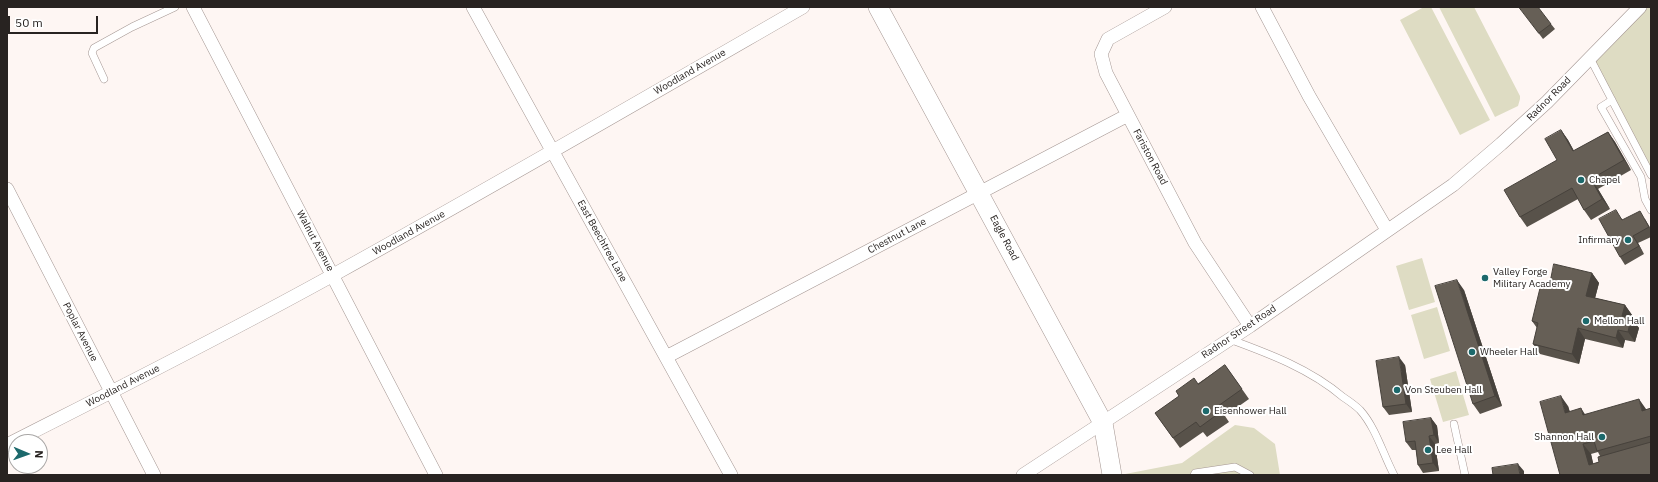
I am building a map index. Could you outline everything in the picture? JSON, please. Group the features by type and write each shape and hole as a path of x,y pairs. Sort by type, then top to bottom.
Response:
{"street":[{"name":"Walnut Avenue","path":"193,7 436,475"},
{"name":"East Beechtree Lane","path":"473,7 731,475"},
{"name":"Woodland Avenue","path":"7,445 333,275 552,152 803,7"},
{"name":"Eagle Road","path":"878,7 1103,423 1112,475"},
{"name":"Fariston Road","path":"1165,7 1108,39 1101,54 1106,73 1195,243 1250,326"},
{"path":"1262,7 1309,96 1387,230"},
{"name":"Radnor Road","path":"1453,185 1547,102 1640,7"},
{"name":"Chestnut Lane","path":"666,357 1128,116"},
{"name":"Radnor Street Road","path":"1023,475 1250,326 1453,185"},
{"name":"Poplar Avenue","path":"7,189 154,475"}],"lane":[{"path":"104,79 92,53 94,48 132,27 175,7"},
{"path":"1590,58 1651,175"},
{"path":"1612,100 1601,107 1641,177 1645,199 1651,210"},
{"path":"1229,339 1272,355 1308,372 1360,410 1376,434 1385,458 1394,475"},
{"path":"1454,424 1465,475"},
{"path":"1194,475 1195,473 1235,467 1250,475"}],"shaded area":[{"path":"1424,7 1431,7 1490,120 1460,135 1400,20"},
{"path":"1439,7 1474,7 1520,96 1518,106 1495,117"},
{"path":"1640,7 1651,7 1651,175 1590,58"},
{"path":"1422,258 1435,302 1409,310 1396,266"},
{"path":"1437,307 1450,351 1424,359 1411,315"},
{"path":"1456,371 1469,415 1443,422 1430,379"},
{"path":"1235,425 1254,428 1275,444 1280,475 1120,475 1182,463"}],"building":[{"path":"1519,7 1538,7 1551,24 1539,33"},
{"name":"Chapel","path":"1561,130 1573,151 1608,132 1624,160 1591,179 1602,199 1584,210 1572,188 1520,217 1504,190 1557,160 1545,139"},
{"name":"Infirmary","path":"1616,210 1622,220 1640,211 1649,227 1633,236 1639,246 1620,257 1599,219"},
{"name":"Mellon Hall","path":"1554,264 1592,273 1586,296 1625,305 1622,316 1631,318 1628,332 1618,330 1616,338 1578,328 1572,354 1533,344 1538,323 1532,321 1541,284 1549,286"},
{"name":"Wheeler Hall","path":"1457,280 1495,396 1473,404 1435,286"},
{"name":"Von Steuben Hall","path":"1399,357 1406,404 1383,407 1376,361"},
{"name":"Eisenhower Hall","path":"1225,365 1242,389 1218,406 1222,411 1200,427 1196,422 1173,438 1155,413 1179,396 1176,391 1194,378 1198,384"},
{"name":"Shannon Hall","path":"1561,396 1565,413 1581,408 1583,415 1639,399 1642,411 1651,408 1651,436 1597,451 1594,441 1583,444 1589,465 1599,462 1598,457 1651,442 1651,475 1560,475 1540,402"},
{"path":"1431,418 1434,435 1429,436 1433,463 1418,465 1415,441 1406,442 1403,422"},
{"path":"1518,464 1520,475 1493,475 1492,468"}],"place":[{"name":"Chapel","path":"1581,180"},
{"name":"Infirmary","path":"1628,240"},
{"name":"Valley Forge Military Academy","path":"1485,278"},
{"name":"Mellon Hall","path":"1586,321"},
{"name":"Wheeler Hall","path":"1472,352"},
{"name":"Von Steuben Hall","path":"1397,390"},
{"name":"Eisenhower Hall","path":"1206,411"},
{"name":"Shannon Hall","path":"1602,437"},
{"name":"Lee Hall","path":"1428,450"}]}
